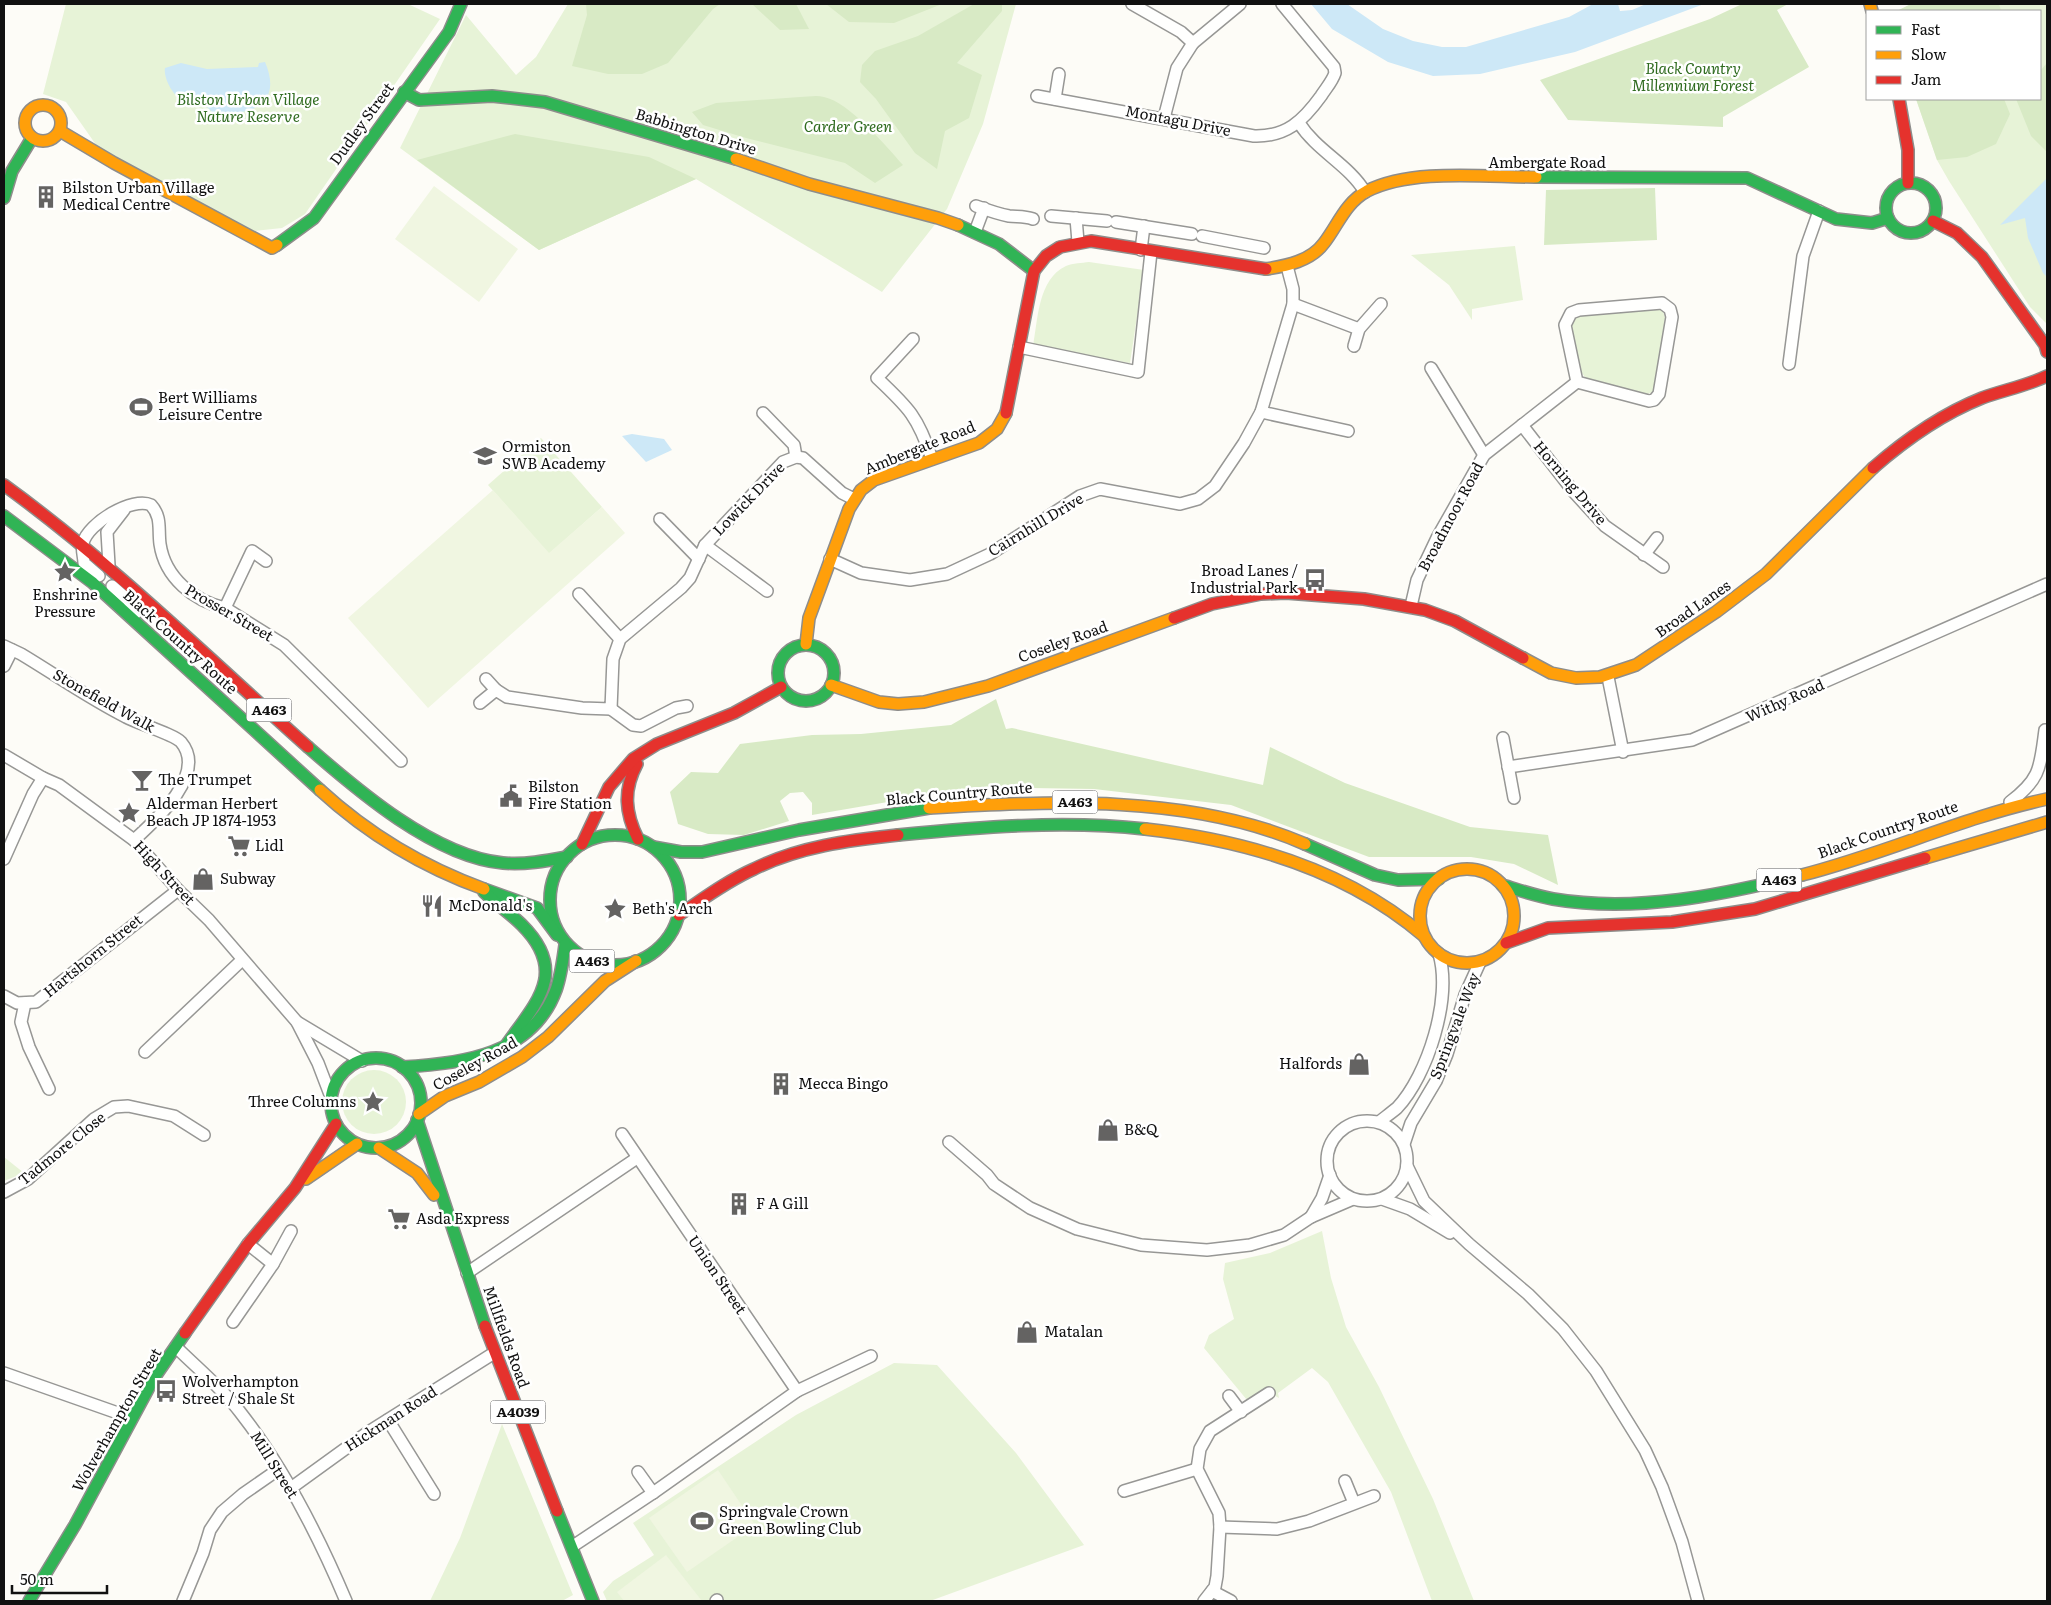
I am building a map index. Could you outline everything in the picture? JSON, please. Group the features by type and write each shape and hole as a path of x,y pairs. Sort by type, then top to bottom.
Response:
{"main road":[{"name":"Dudley Street","path":"60,131 114,163 272,248 314,218 449,32 461,4"},
{"name":"Babbington Drive","path":"404,92 419,100 492,96 545,102 717,153 809,184 938,218 975,232 999,244 1034,271"},
{"path":"1899,100 1908,150 1908,183"},
{"path":"38,106 51,107 57,111 60,117 60,131 55,137 43,141 32,138 26,130 25,118 28,113 38,106"},
{"path":"4,198 12,171 32,138"},
{"name":"Ambergate Road","path":"806,644 809,618 854,499 874,480 979,443 997,428 1007,412 1013,387 1029,288 1034,271 1046,256 1060,247 1091,241 1264,269 1287,266 1307,257 1323,244 1344,210 1364,192 1393,180 1419,178 1747,178 1836,219 1854,223 1872,223 1888,218"},
{"path":"1908,183 1922,185 1934,197 1936,206 1932,221 1927,228 1909,233 1894,227 1888,218 1885,209 1891,192 1908,183"},
{"path":"1932,221 1957,233 1982,257 2045,345 2047,352"},
{"name":"Broad Lanes","path":"1305,594 1364,599 1411,606 1455,621 1552,673 1566,678 1608,677 1631,669 1647,659 1756,583 1793,550 1859,480 1899,447 1956,411 1982,398 2029,385 2047,376"},
{"name":"Black Country Route","path":"4,485 108,564 348,781 406,824 447,845 481,859 501,864 532,863 567,857"},
{"name":"Black Country Route","path":"4,516 115,596 147,632 347,812 386,842 412,857 479,886 537,908 557,935"},
{"name":"Coseley Road","path":"831,685 858,697 888,704 907,704 929,700 988,686 1212,604 1261,594 1305,594"},
{"path":"806,644 819,647 826,652 832,661 834,679 826,693 810,700 797,700 781,687 778,675 781,658 796,646 806,644"},
{"path":"582,844 598,806 633,760 660,743 734,712 781,687"},
{"path":"638,838 629,823 625,791 631,774 644,754"},
{"name":"Black Country Route","path":"1502,885 1559,900 1617,903 1673,900 1757,885 1840,864 1968,820 2047,799"},
{"name":"Black Country Route","path":"654,847 681,852 702,852 799,830 916,810 999,804 1088,802 1127,804 1219,817 1284,835 1375,875 1398,880 1439,879"},
{"name":"A463","path":"1480,962 1495,955 1506,943 1548,928 1672,922 1755,909 1840,886 2047,822"},
{"name":"A463","path":"679,916 741,874 783,856 883,836 960,828 1085,823 1203,836 1277,856 1338,881 1384,904 1424,936 1439,954"},
{"name":"A463","path":"611,835 638,838 654,847 669,863 678,880 681,895 679,916 673,931 664,944 655,952 636,961 622,964 598,962 576,954 565,945 557,935 552,917 553,886 558,870 567,857 582,844 593,839 611,835"},
{"name":"A463","path":"1439,879 1457,870 1471,870 1485,873 1502,885"},
{"path":"1424,936 1421,909 1427,892 1439,879"},
{"path":"1502,885 1512,903 1514,914 1511,934 1506,943"},
{"path":"479,886 523,926 535,940 542,958 546,980 540,995 507,1044"},
{"name":"Coseley Road","path":"402,1067 462,1063 485,1057 507,1044 538,1021 554,996 565,945"},
{"path":"1439,954 1458,962 1480,962"},
{"name":"Coseley Road","path":"418,1117 445,1096 479,1082 522,1058 548,1037 605,981 636,961"},
{"path":"295,1188 336,1124 331,1110 331,1097 340,1076 348,1068 362,1061 381,1059 402,1067"},
{"name":"A4039","path":"402,1067 411,1076 417,1087 420,1101 418,1117"},
{"path":"379,1148 400,1141 410,1132 418,1117"},
{"name":"Millfields Road","path":"418,1117 450,1222 494,1353 573,1546 593,1601"},
{"name":"A4039","path":"336,1124 346,1138 358,1144 379,1148"},
{"path":"295,1188 319,1168 358,1144"},
{"name":"Millfields Road","path":"379,1148 416,1170 425,1179 450,1222"},
{"name":"Wolverhampton Street","path":"29,1601 75,1525 154,1378 248,1244 295,1188"}],"street":[{"path":"1132,4 1181,32 1193,43"},
{"path":"1164,118 1173,78 1182,58 1193,43 1240,4"},
{"name":"Montagu Drive","path":"1037,96 1254,136 1276,134 1299,123 1333,79 1334,67 1282,4"},
{"path":"1055,99 1059,74"},
{"path":"1299,123 1313,142 1354,177 1364,192"},
{"path":"975,232 980,207 1012,216 1022,215 1033,219"},
{"path":"1789,364 1803,256 1818,211"},
{"path":"1051,216 1144,226 1264,248"},
{"path":"1076,218 1078,242"},
{"path":"1019,347 1138,372 1146,251 1144,226"},
{"path":"1231,264 1235,242"},
{"name":"Cairnhill Drive","path":"830,559 861,573 910,580 947,574 990,554 1080,496 1100,489 1180,504 1198,499 1215,486 1244,444 1261,412 1293,304 1293,289 1287,266"},
{"path":"1293,304 1359,329"},
{"path":"1354,346 1359,329 1381,304"},
{"path":"1662,304 1670,309 1672,317 1659,394 1654,400 1649,401 1578,382 1565,325 1571,313 1578,310 1662,304"},
{"path":"913,339 877,378 909,408 920,425 932,459"},
{"path":"1430,368 1484,455"},
{"name":"Broadmoor Road","path":"1411,606 1417,580 1437,538 1484,455 1578,382"},
{"path":"1261,412 1348,431"},
{"name":"Lowick Drive","path":"764,413 794,446 796,457"},
{"name":"Horning Drive","path":"1522,425 1574,491 1605,526 1644,556 1663,567"},
{"name":"Lowick Drive","path":"620,639 681,588 690,578 705,545 783,462 796,457 809,461 842,493 854,499"},
{"name":"Prosser Street","path":"127,507 146,502 155,509 160,520 160,545 169,569 188,591 207,602 225,608 284,645 401,761"},
{"path":"115,596 84,562 82,543 88,533 110,513 127,507"},
{"path":"115,596 118,586 108,564 107,532 127,507"},
{"path":"660,519 699,559"},
{"path":"1644,556 1658,538"},
{"name":"Lowick Drive","path":"705,545 767,591"},
{"path":"225,608 252,551 266,561"},
{"name":"Withy Road","path":"1508,767 1623,752 1692,740 2047,584"},
{"path":"578,594 620,639 613,659 610,709"},
{"path":"4,666 8,648"},
{"name":"Stonefield Walk","path":"8,648 126,717 181,741 186,751 188,764 181,786 174,800 162,815 134,840"},
{"path":"1608,677 1623,752"},
{"path":"486,679 506,697 582,708 610,709 633,725 641,726 676,708 688,706"},
{"path":"480,703 496,690"},
{"path":"1998,811 2027,790 2040,769 2046,731"},
{"path":"1503,738 1514,798"},
{"name":"High Street","path":"4,756 42,778 59,785 134,840 178,890 209,920 298,1022 318,1063 331,1097"},
{"path":"4,859 42,778"},
{"name":"Hartshorn Street","path":"4,996 17,1003 36,1002 178,890"},
{"name":"Springvale Way","path":"1379,1122 1397,1107 1410,1088 1434,1038 1441,1014 1443,993 1443,970 1439,954"},
{"path":"145,1052 242,960"},
{"name":"Springvale Way","path":"1404,1144 1411,1123 1436,1081 1447,1054 1465,995 1480,962"},
{"path":"25,1002 21,1022 28,1046 49,1089"},
{"name":"High Street","path":"298,1022 362,1061"},
{"name":"Tadmore Close","path":"4,1192 28,1179 94,1119 114,1107 128,1106 174,1116 204,1135"},
{"path":"1469,1244 1410,1209 1382,1199 1367,1201 1353,1199 1336,1187 1330,1175 1327,1162 1328,1150 1340,1131 1361,1121 1379,1122 1391,1128 1404,1144 1407,1166 1424,1201 1469,1244 1528,1294 1563,1329 1596,1371 1620,1408 1662,1486 1682,1542 1698,1601"},
{"name":"Union Street","path":"622,1134 636,1158 797,1391"},
{"path":"949,1142 987,1175 994,1184 1030,1208 1078,1229 1141,1244 1206,1250 1250,1245 1284,1235 1311,1217 1353,1199"},
{"path":"467,1273 636,1158"},
{"path":"1382,1199 1399,1186 1407,1166"},
{"path":"1311,1217 1322,1198 1330,1175"},
{"path":"233,1322 273,1264 291,1231"},
{"path":"248,1244 273,1264"},
{"name":"Mill Street","path":"176,1346 240,1411 291,1488 341,1599"},
{"name":"Hickman Road","path":"291,1488 388,1420 494,1353"},
{"path":"573,1546 653,1494 797,1391 871,1356"},
{"path":"4,1373 132,1418"},
{"path":"1204,1601 1212,1591 1217,1576 1220,1527 1219,1513 1197,1469 1200,1449 1210,1431 1269,1393"},
{"path":"1229,1396 1241,1412"},
{"path":"388,1420 434,1494"},
{"path":"1124,1491 1197,1469"},
{"path":"183,1601 203,1553 210,1530 222,1512 243,1494 279,1470"},
{"path":"638,1472 653,1494"},
{"path":"1345,1481 1354,1503"},
{"path":"1220,1527 1277,1529 1309,1520 1374,1496"},
{"path":"1212,1591 1231,1601"}],"green space":[{"name":"Bilston Urban Village Nature Reserve","path":"66,4 408,4 440,19 305,214 282,228 254,231 99,149 66,102 43,94"},
{"name":"Carder Green","path":"568,4 1016,4 983,124 947,209 882,292 696,179 539,250 400,148 466,15 516,75 536,57"},
{"path":"586,4 720,4 713,9 668,63 642,74 608,74 572,66 587,15"},
{"path":"752,4 796,4 809,29 780,30"},
{"path":"826,4 942,4 894,23 849,22"},
{"path":"974,4 1002,4 1002,11 957,63 982,75 969,118 945,131 937,169 915,153 876,99 860,82 862,65 875,51 918,36"},
{"name":"Black Country Millennium Forest","path":"1742,4 1788,4 1777,10 1809,67 1723,117 1723,127 1568,120 1540,80 1710,19"},
{"path":"1911,4 2047,4 2047,324 2030,307 1949,181 1937,160 1916,100 2041,100 2041,10 1899,10"},
{"path":"1911,4 1999,4 2001,10 1899,10"},
{"path":"2047,63 2047,152 2031,136 2016,100 2041,100 2041,70"},
{"path":"815,96 834,101 856,116 903,165 875,183 845,163 703,125 692,112 716,103"},
{"path":"1916,100 2004,100 2010,114 1996,144 1967,157 1937,160"},
{"path":"515,134 649,157 696,179 539,250 417,160"},
{"path":"434,186 518,249 479,302 395,239"},
{"path":"1655,188 1657,240 1544,245 1546,190"},
{"path":"1515,246 1523,300 1472,309 1472,320 1449,285 1411,255"},
{"path":"1089,262 1144,270 1130,363 1033,346 1038,312 1050,280 1066,266"},
{"path":"1658,307 1663,311 1665,318 1655,391 1643,396 1587,380 1582,373 1570,325 1575,317 1581,314"},
{"path":"541,438 602,507 549,554 488,485"},
{"path":"493,490 549,553 602,507 625,533 428,708 348,618"},
{"path":"996,699 1006,729 1012,728 1263,785 1270,747 1345,783 1470,827 1548,835 1558,885 1514,864 1471,857 1369,857 1231,805 1094,789 975,787 812,815 812,803 803,792 790,793 780,801 789,821 744,835 708,834 678,824 670,792 691,772 718,773 740,744 812,735 861,734 951,725"},
{"path":"368,1070 380,1070 397,1079 404,1090 406,1102 404,1114 397,1125 380,1134 368,1134 356,1129 347,1120 342,1108 342,1096 347,1084 356,1075"},
{"path":"4,1157 24,1173 4,1181"},
{"path":"1322,1231 1331,1278 1346,1327 1379,1387 1433,1499 1474,1601 1432,1601 1391,1492 1328,1382 1312,1368 1278,1393 1279,1398 1266,1391 1247,1400 1204,1348 1209,1335 1234,1319 1223,1279 1225,1263 1270,1253"},
{"path":"894,1363 937,1365 1016,1453 1084,1545 930,1601 718,1601 715,1598 710,1601 607,1601 603,1592 613,1581 654,1555 633,1523 796,1415"},
{"path":"502,1424 573,1595 562,1601 430,1601 460,1538"},
{"name":"Springvale Crown Green Bowling Club","path":"718,1470 755,1525 687,1572 649,1518"},
{"path":"666,1555 702,1601 624,1601 617,1592"}],"water":[{"path":"1311,4 1347,4 1383,29 1413,41 1442,47 1466,47 1569,17 1593,4 1618,4 1620,11 1632,10 1646,4 1704,4 1575,52 1480,74 1433,76 1388,62 1332,29"},
{"path":"265,62 270,77 270,89 266,98 250,110 238,112 212,112 204,104 183,101 171,89 165,73 165,68 181,63 207,69 258,67 259,63"},
{"path":"2047,178 2047,277 2043,273 2028,238 2025,218 2000,225"},
{"path":"632,434 664,439 672,450 646,462 622,436"}],"traffic: fast":[{"path":"277,245 314,218 449,32 461,4"},
{"path":"404,92 419,100 492,96 545,102 736,159"},
{"path":"4,198 12,171 32,138"},
{"path":"1536,177 1747,178 1836,219 1872,223 1888,218"},
{"path":"1906,183 1916,183 1929,190 1936,203 1936,208 1936,213 1929,226 1916,233 1906,233 1897,229 1890,222 1886,213 1886,203 1890,194 1897,187 1906,183"},
{"path":"958,225 999,244 1034,271"},
{"path":"4,516 93,583 320,790"},
{"path":"800,645 812,645 826,653 834,667 834,673 832,684 826,693 812,701 800,701 790,696 783,689 778,679 778,667 783,657 790,650 800,645"},
{"path":"308,747 373,801 398,819 424,835 451,848 477,858 503,863 527,863 567,857"},
{"path":"653,847 681,852 702,852 799,830 929,808"},
{"path":"898,835 960,829 1052,825 1114,826 1145,829"},
{"path":"615,835 628,836 640,840 661,854 675,875 679,887 680,900 679,913 675,925 661,946 640,960 628,964 615,965 602,964 590,960 569,946 555,925 551,913 550,900 551,887 555,875 569,854 590,840 602,836 615,835"},
{"path":"1305,844 1375,875 1398,880 1439,879"},
{"path":"1502,885 1534,895 1584,903 1647,903 1710,895 1802,875"},
{"path":"484,889 537,908 557,935"},
{"path":"484,892 522,925 536,942 544,958 546,972 543,987 537,1001 507,1044"},
{"path":"402,1067 448,1063 471,1058 493,1052 513,1042 530,1029 545,1012 556,990 561,974 565,945"},
{"path":"376,1058 393,1062 408,1071 417,1086 421,1103 417,1120 408,1135 393,1144 376,1148 359,1144 344,1135 335,1120 331,1103 335,1086 344,1071 359,1062 376,1058"},
{"path":"417,1120 485,1326"},
{"path":"29,1601 75,1525 154,1378 185,1333"},
{"path":"557,1511 593,1601"}],"traffic: slow":[{"path":"1870,4 1872,10"},
{"path":"43,105 50,106 56,110 60,116 61,123 60,130 56,136 50,140 43,141 36,140 30,136 26,130 25,123 26,116 30,110 36,106 43,105"},
{"path":"60,131 114,163 272,248 277,245"},
{"path":"736,159 809,184 958,225"},
{"path":"1266,269 1298,262 1312,254 1324,243 1347,208 1359,196 1385,184 1427,176 1536,177"},
{"path":"806,644 809,618 849,509 861,490 874,480 979,443 997,429 1006,413"},
{"path":"1523,658 1551,673 1576,678 1600,677 1636,665 1716,612 1766,574 1873,468"},
{"path":"831,685 879,702 898,704 924,702 988,686 1174,618"},
{"path":"320,790 357,821 397,848 439,870 484,889"},
{"path":"1802,875 1863,857 1954,825 2047,799"},
{"path":"929,808 1072,803 1168,809 1215,816 1261,828 1305,844"},
{"path":"1925,858 2047,822"},
{"path":"1145,829 1220,841 1293,862 1328,876 1362,893 1394,913 1424,936"},
{"path":"1467,869 1485,873 1500,883 1510,898 1514,916 1510,934 1500,949 1485,959 1467,963 1449,959 1434,949 1424,934 1420,916 1424,898 1434,883 1449,873 1467,869"},
{"path":"419,1114 445,1096 479,1082 522,1057 548,1037 605,981 636,961"},
{"path":"306,1179 357,1144"},
{"path":"379,1148 417,1173 434,1195"}],"traffic: jam":[{"path":"1899,100 1908,150 1908,183"},
{"path":"1933,221 1957,233 1982,257 2045,345 2047,352"},
{"path":"1006,413 1034,271 1046,256 1060,247 1091,241 1266,269"},
{"path":"1873,468 1911,438 1967,404 2047,376"},
{"path":"4,485 122,579 308,747"},
{"path":"1174,618 1212,604 1261,594 1286,593 1364,599 1425,610 1455,621 1523,658"},
{"path":"582,844 609,787 633,759 657,744 734,713 781,687"},
{"path":"637,764 629,783 627,801 630,820 638,839"},
{"path":"679,915 715,890 771,861 824,846 898,835"},
{"path":"1506,943 1548,928 1672,922 1755,909 1925,858"},
{"path":"185,1333 248,1244 295,1188 336,1124"},
{"path":"485,1326 557,1511"}],"place":[{"name":"Bilston Urban Village Medical Centre","path":"46,197"},
{"name":"Bert Williams Leisure Centre","path":"141,407"},
{"name":"Ormiston SWB Academy","path":"485,456"},
{"name":"Enshrine Pressure","path":"65,572"},
{"name":"Broad Lanes / Industrial Park","path":"1315,580"},
{"name":"The Trumpet","path":"142,780"},
{"name":"Bilston Fire Station","path":"511,796"},
{"name":"Alderman Herbert Beach JP 1874-1953","path":"129,813"},
{"name":"Lidl","path":"239,846"},
{"name":"Subway","path":"203,879"},
{"name":"McDonald's","path":"432,906"},
{"name":"Beth's Arch","path":"615,909"},
{"name":"Halfords","path":"1359,1064"},
{"name":"Mecca Bingo","path":"781,1084"},
{"name":"Three Columns","path":"373,1102"},
{"name":"B&Q","path":"1108,1130"},
{"name":"F A Gill","path":"739,1204"},
{"name":"Asda Express","path":"399,1219"},
{"name":"Matalan","path":"1027,1332"},
{"name":"Wolverhampton Street / Shale St","path":"166,1391"},
{"name":"Springvale Crown Green Bowling Club","path":"702,1521"}]}
